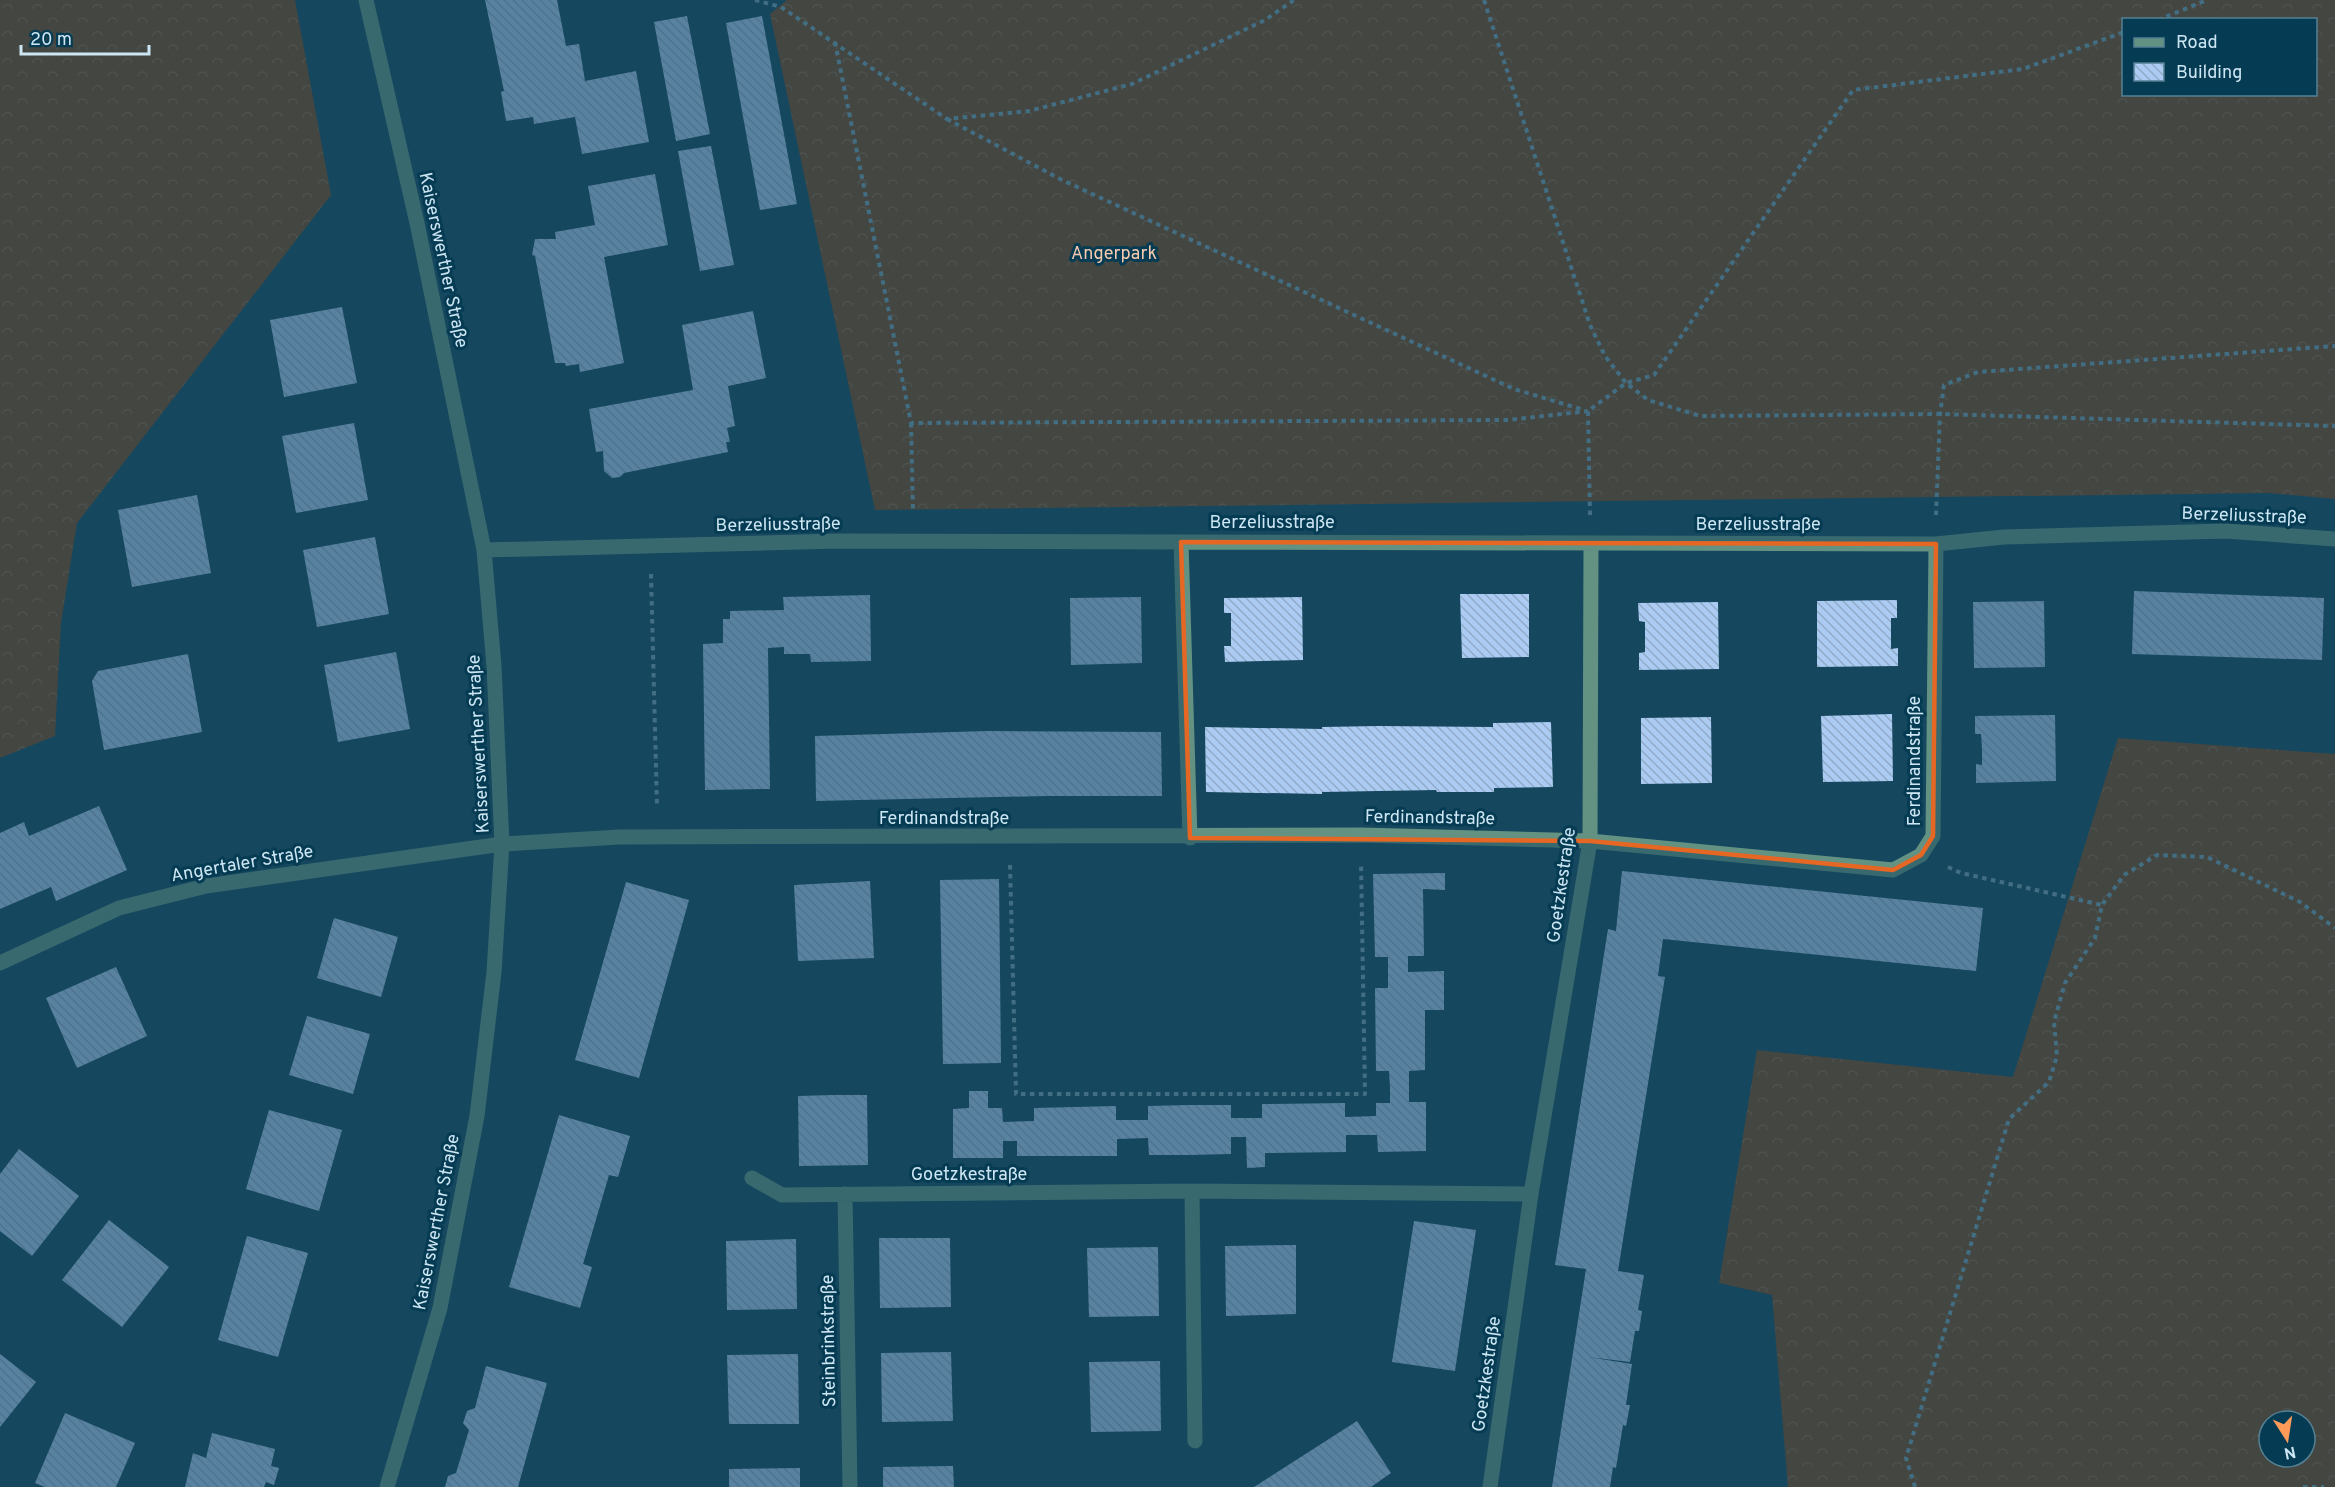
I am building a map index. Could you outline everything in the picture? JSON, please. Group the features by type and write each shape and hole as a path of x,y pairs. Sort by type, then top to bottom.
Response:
{"street":[{"name":"Kaiserswerther Straße","path":"366,0 419,234 484,550 494,666 502,844 494,972 477,1116 440,1308 387,1487"},
{"name":"Berzeliusstraße","path":"484,550 839,541 1936,544 2004,537 2226,531 2335,539"},
{"path":"1181,542 1190,838"},
{"name":"Goetzkestraße","path":"1490,1487 1531,1194 1590,841 1592,543"},
{"name":"Ferdinandstraße","path":"619,837 1190,838 1361,835 1590,841 1893,870 1921,855 1933,836 1936,544"},
{"name":"Angertaler Straße","path":"0,963 119,908 206,886 502,844 619,837"},
{"name":"Goetzkestraße","path":"752,1178 782,1195 1192,1191 1531,1194"},
{"path":"1192,1191 1195,1442"},
{"name":"Steinbrinkstraße","path":"845,1194 850,1487"}],"path":[{"path":"754,0 781,7 947,119 1062,180 1514,389 1588,411"},
{"path":"947,119 1029,111 1132,84 1265,20 1294,0"},
{"path":"1484,0 1590,325 1605,356 1626,383 1648,400 1700,416 1940,414 2335,426"},
{"path":"2163,18 2207,0"},
{"path":"911,423 1507,420 1588,411 1626,383 1654,375 1853,90 2023,69 2122,33"},
{"path":"835,42 911,423 914,543"},
{"path":"1936,508 1940,414 1944,385 1978,372 2335,346"},
{"path":"1588,411 1592,543"},
{"path":"651,547 658,837"},
{"path":"1009,837 1016,1094 1365,1094 1361,835"},
{"path":"1921,855 1961,873 2102,905"},
{"path":"1915,1487 1906,1458 2009,1119 2049,1082 2057,1056 2054,1022 2065,983 2095,938 2102,905 2124,874 2157,855 2207,857 2300,902 2335,928"},
{"path":"2303,1487 2324,1487"}],"highlighted area":[{"path":"1181,542 1936,544 1933,836 1921,855 1893,870 1590,841 1190,838"}],"green space":[{"path":"0,0 295,0 331,195 77,523 61,623 55,736 0,758"},
{"name":"Angerpark","path":"787,0 2335,0 2335,499 2268,493 875,510 770,14"},
{"path":"2118,738 2335,754 2335,1487 1788,1487 1772,1295 1719,1283 1757,1050 2013,1077"}],"building":[{"path":"485,0 557,0 566,46 579,44 585,81 636,71 649,142 582,154 575,117 534,124 533,117 506,121 501,92 504,91"},
{"path":"687,16 710,134 676,141 654,22"},
{"path":"762,16 797,204 760,210 726,23"},
{"path":"711,146 734,265 700,271 678,151"},
{"path":"655,174 668,245 604,257 624,363 580,372 579,364 566,366 565,363 555,363 535,256 532,255 535,239 556,239 555,232 595,225 588,186"},
{"path":"342,307 357,383 284,397 270,320"},
{"path":"753,311 766,378 728,386 735,426 727,428 730,442 726,442 728,452 624,473 620,477 612,478 604,471 603,451 596,452 589,409 693,390 682,325"},
{"path":"354,423 368,500 296,513 282,436"},
{"path":"197,495 211,573 132,587 118,510"},
{"path":"375,537 389,614 317,627 303,550"},
{"path":"2134,591 2324,598 2322,660 2132,654"},
{"path":"1460,594 1529,594 1529,657 1462,658"},
{"path":"870,595 871,661 811,662 810,654 784,654 784,647 768,648 770,789 705,790 703,644 723,643 723,619 730,619 730,611 784,610 783,597"},
{"path":"1141,597 1142,663 1071,665 1070,598"},
{"path":"1302,597 1303,660 1225,662 1224,646 1231,646 1231,613 1224,613 1224,598"},
{"path":"1897,600 1897,618 1891,618 1891,649 1898,648 1898,666 1817,667 1817,601"},
{"path":"2044,601 2045,667 1974,668 1973,602"},
{"path":"1718,602 1719,669 1639,670 1639,653 1645,652 1645,622 1639,621 1638,603"},
{"path":"396,652 410,729 338,742 324,665"},
{"path":"188,654 202,732 104,750 92,681 98,671"},
{"path":"1892,714 1893,781 1823,782 1821,716"},
{"path":"2055,715 2056,781 1976,783 1976,764 1982,765 1982,749 1981,734 1975,734 1975,716"},
{"path":"1711,717 1712,783 1641,784 1641,718"},
{"path":"1551,722 1553,787 1494,788 1494,792 1437,792 1436,790 1322,792 1322,794 1206,792 1205,727 1322,729 1322,727 1379,726 1493,727 1493,723"},
{"path":"988,731 1161,732 1162,796 816,801 815,736"},
{"path":"99,806 127,870 56,901 51,887 0,909 0,833 24,822 29,836"},
{"path":"1622,871 1983,908 1976,971 1663,939 1658,976 1665,977 1618,1271 1644,1275 1638,1310 1642,1311 1639,1331 1635,1331 1630,1362 1588,1357 1632,1364 1626,1405 1630,1405 1626,1426 1623,1425 1616,1468 1613,1467 1610,1487 1552,1487 1586,1269 1555,1265 1608,929 1616,931"},
{"path":"1445,873 1445,890 1423,889 1424,956 1408,956 1408,972 1444,971 1444,1010 1425,1010 1425,1070 1409,1071 1409,1102 1426,1102 1426,1151 1378,1152 1377,1135 1346,1135 1346,1152 1265,1153 1265,1167 1247,1168 1246,1137 1231,1137 1231,1154 1149,1155 1148,1138 1117,1139 1117,1156 1017,1156 1017,1141 1003,1141 1003,1158 953,1158 953,1109 969,1108 969,1091 988,1091 988,1108 1002,1108 1003,1122 1034,1121 1034,1108 1116,1106 1116,1120 1148,1120 1148,1106 1189,1105 1231,1105 1231,1118 1262,1118 1262,1104 1345,1103 1345,1117 1376,1116 1376,1103 1390,1103 1390,1087 1389,1071 1376,1071 1375,988 1388,988 1388,957 1375,957 1373,874"},
{"path":"999,879 1001,1063 943,1064 940,880"},
{"path":"870,881 874,958 798,961 794,885"},
{"path":"626,882 689,900 639,1078 575,1060"},
{"path":"334,918 398,937 381,997 317,978"},
{"path":"116,967 147,1036 77,1068 46,998"},
{"path":"307,1016 370,1034 353,1094 289,1075"},
{"path":"867,1095 868,1165 799,1166 798,1096"},
{"path":"269,1110 342,1130 319,1211 246,1189"},
{"path":"559,1115 630,1136 618,1177 609,1175 583,1264 592,1267 580,1308 509,1287"},
{"path":"19,1149 79,1196 32,1256 0,1231 0,1174"},
{"path":"109,1220 169,1267 122,1327 62,1280"},
{"path":"1414,1221 1476,1230 1455,1371 1392,1362"},
{"path":"247,1236 308,1253 278,1357 218,1340"},
{"path":"879,1238 950,1238 951,1307 880,1308"},
{"path":"796,1239 797,1309 727,1310 726,1241"},
{"path":"1296,1245 1296,1314 1226,1316 1225,1246"},
{"path":"1158,1247 1159,1316 1089,1317 1087,1248"},
{"path":"951,1352 953,1421 882,1422 881,1353"},
{"path":"0,1354 36,1382 0,1427"},
{"path":"798,1354 799,1424 729,1424 727,1355"},
{"path":"1160,1361 1161,1431 1091,1432 1089,1362"},
{"path":"486,1366 547,1383 518,1487 445,1487 448,1476 456,1473 469,1430 463,1423 467,1411 475,1408"},
{"path":"65,1413 135,1443 116,1487 45,1487 35,1483"},
{"path":"1357,1421 1391,1473 1371,1487 1254,1487"},
{"path":"212,1433 275,1449 271,1466 279,1468 274,1485 266,1482 264,1487 185,1487 193,1453 206,1458"},
{"path":"953,1466 954,1487 883,1487 883,1467"},
{"path":"800,1468 800,1487 729,1487 729,1469"}]}
